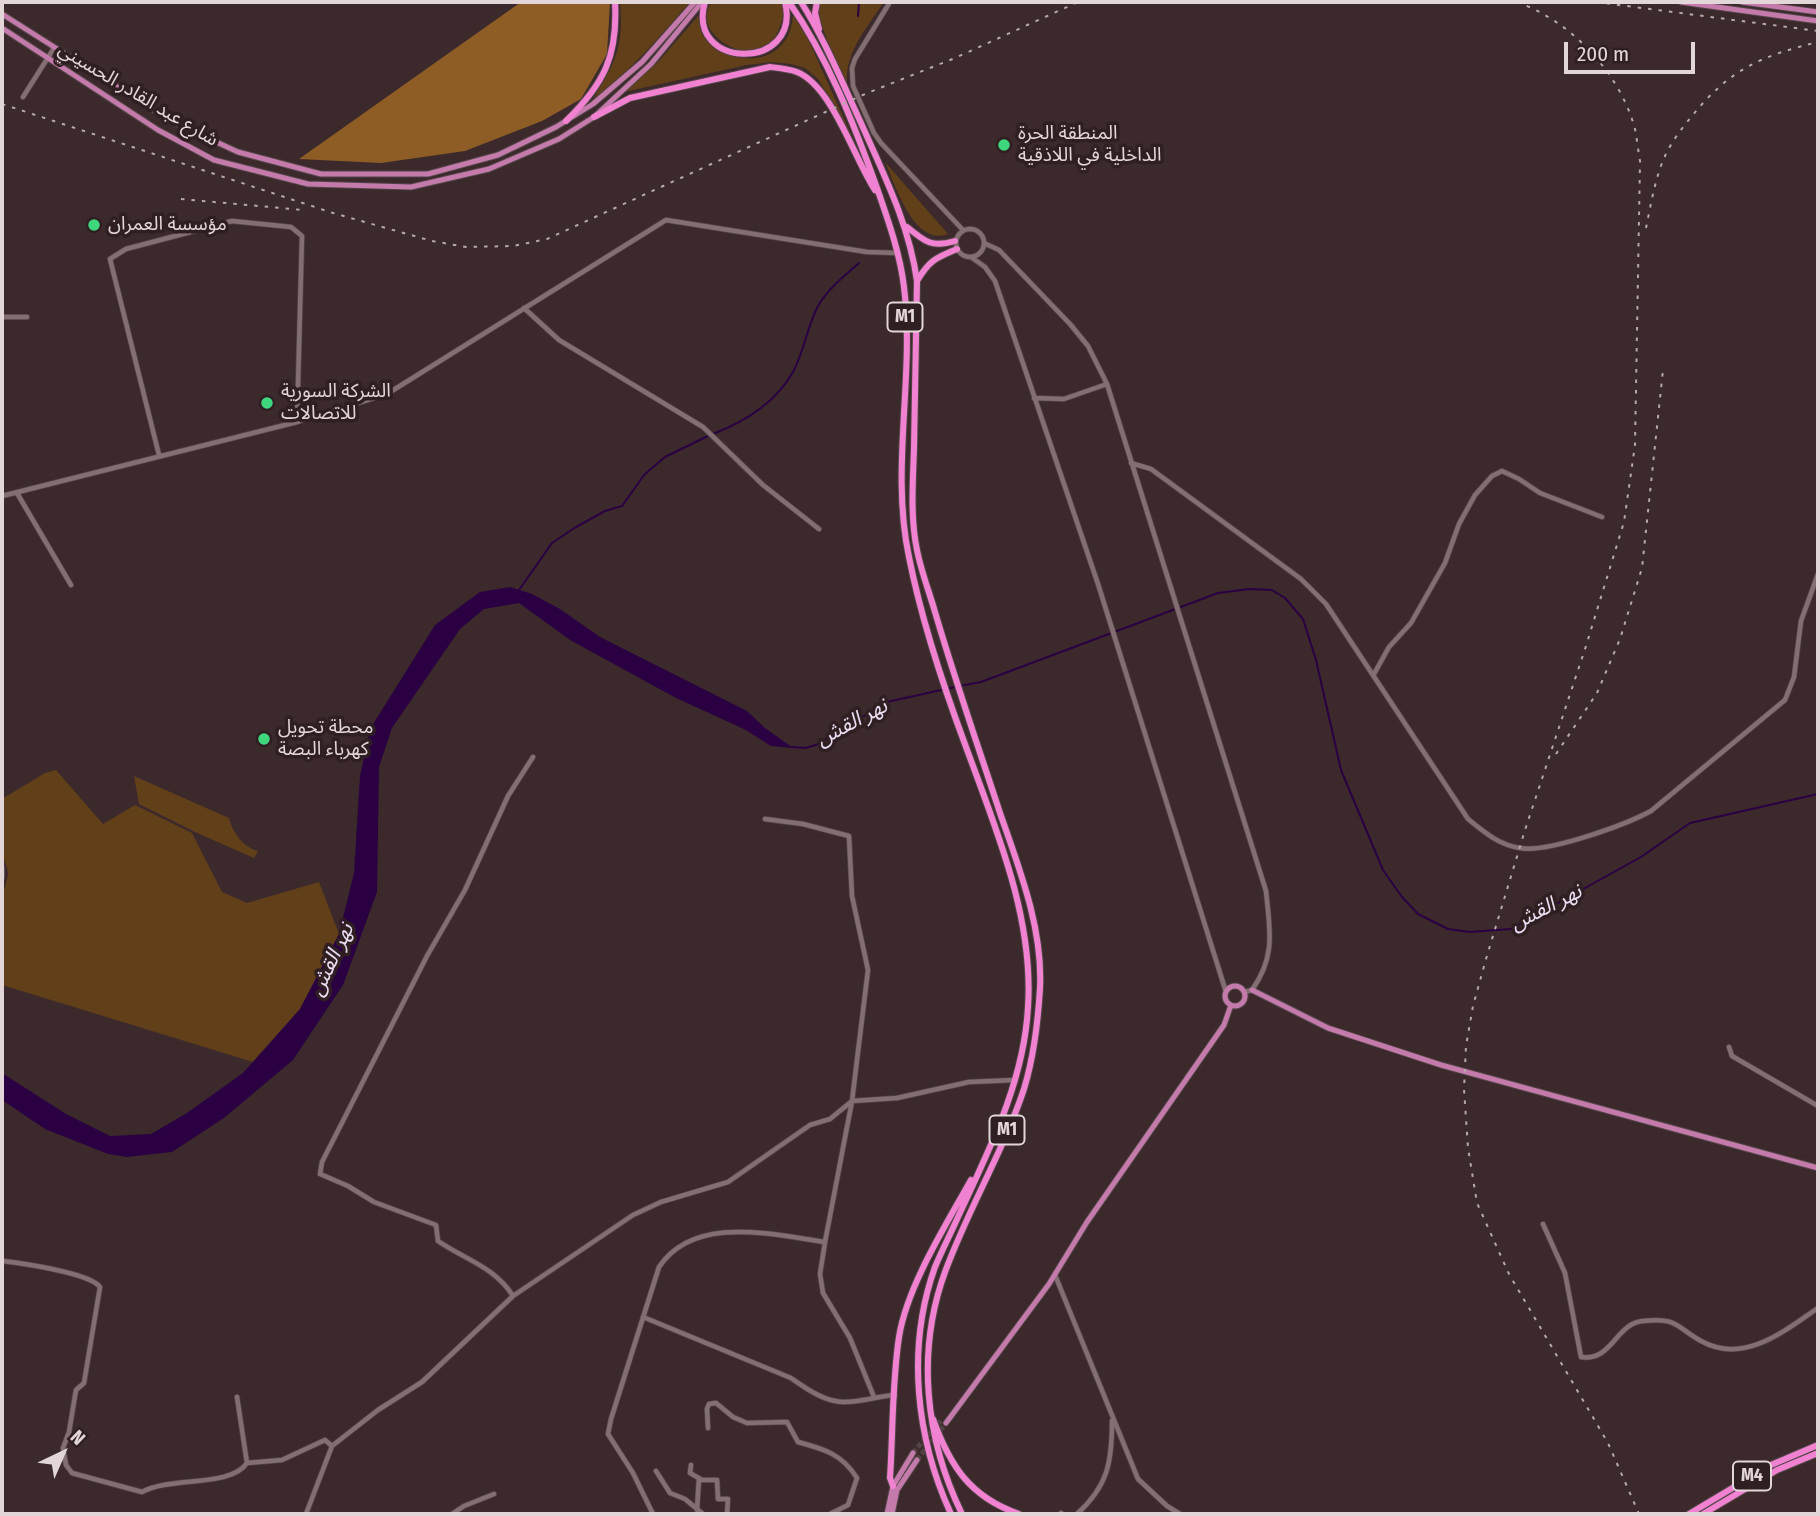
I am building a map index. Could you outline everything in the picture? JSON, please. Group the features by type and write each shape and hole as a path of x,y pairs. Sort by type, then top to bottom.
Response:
{"highway":[{"path":"566,121 587,100 610,61 615,38 615,2"},
{"path":"703,2 702,18 713,40 728,52 752,55 768,48 779,37 786,21 787,2"},
{"name":"M1","path":"787,2 816,47 859,138 897,253 905,288 901,488 908,555 934,651 986,799 1020,912 1028,966 1024,1045 1016,1080 994,1138 935,1267 919,1343 922,1421 930,1459 951,1514"},
{"name":"M1","path":"800,2 823,41 905,226 913,251 917,281 913,503 917,549 946,650 1024,885 1036,939 1040,983 1035,1043 1023,1089 946,1271 936,1304 928,1363 936,1452 962,1514"},
{"path":"817,2 815,13 823,41"},
{"path":"594,117 630,98 770,67 792,71 812,81 824,93 881,199"},
{"path":"905,226 929,243 940,246 955,241"},
{"path":"917,281 927,264 935,257 957,249"},
{"path":"895,1488 890,1478 899,1336 909,1302 929,1256 994,1138"},
{"path":"931,1411 954,1467 988,1500 1019,1514"},
{"name":"M4","path":"1689,1514 1771,1465 1818,1445"},
{"name":"M4","path":"1703,1514 1777,1470 1818,1453"}],"main road":[{"name":"شارع عبد القادر الحسيني","path":"2,14 171,121 238,152 321,174 428,174 498,155 566,121 593,104 658,46 695,2"},
{"name":"شارع عبد القادر الحسيني","path":"2,28 158,130 214,160 308,184 411,187 489,169 559,139 594,117 651,64 703,2"},
{"path":"1681,2 1818,21"},
{"path":"1742,2 1818,12"},
{"path":"1236,986 1244,992 1245,999 1241,1004 1231,1005 1226,1001 1226,992 1230,987 1236,986"},
{"path":"1252,990 1328,1028 1441,1065 1818,1168"},
{"path":"944,1421 1055,1274 1087,1222 1224,1025 1231,1005"},
{"path":"887,1514 895,1488 913,1453"},
{"path":"892,1514 895,1488 918,1460"}],"street":[{"path":"890,2 855,58 852,68 853,86 881,143 963,230 975,230 982,235 984,243 979,254 971,257"},
{"path":"23,97 54,48"},
{"path":"2,496 297,422 387,394 666,220 867,252 897,253"},
{"path":"159,456 110,259 126,248 232,221 291,227 302,236 297,422"},
{"path":"963,230 955,241 957,249 985,267 995,281 1109,623 1226,992"},
{"path":"984,243 999,250 1070,324 1088,346 1107,384 1266,891 1270,929 1269,957 1264,973 1252,990 1244,992"},
{"path":"524,308 559,340 703,427 763,485 819,529"},
{"path":"2,317 27,317"},
{"path":"1034,398 1064,398 1107,384"},
{"path":"1131,463 1151,469 1301,579 1326,604 1468,819 1500,843 1519,848 1538,850 1628,823 1651,811 1784,700 1794,677 1801,621 1818,576"},
{"path":"1374,675 1389,647 1411,623 1445,563 1459,524 1475,495 1492,476 1502,471 1540,493 1601,517"},
{"path":"17,493 71,585"},
{"path":"513,1296 506,1284 483,1265 438,1241 436,1225 374,1202 348,1186 320,1174 322,1162 427,956 464,890 508,796 533,757"},
{"path":"765,819 803,824 849,836 852,897 868,970 852,1101 820,1274 823,1293 850,1338 874,1396"},
{"path":"2,867 2,877"},
{"path":"1729,1048 1732,1056 1818,1106"},
{"path":"306,1514 332,1446 378,1410 422,1382 513,1296 634,1215 661,1202 728,1182 810,1125 830,1119 852,1101 897,1098 969,1082 1016,1080"},
{"path":"1543,1224 1565,1273 1581,1357 1602,1354 1624,1331 1640,1321 1676,1323 1715,1347 1744,1349 1764,1343 1818,1308"},
{"path":"653,1514 633,1473 608,1434 659,1267 666,1257 686,1244 715,1233 741,1232 825,1242"},
{"path":"2,1261 56,1270 94,1281 100,1287 83,1382 76,1390 69,1432 63,1448 66,1465 72,1472 142,1492 150,1487 175,1482 232,1476 242,1471 247,1463 237,1397"},
{"path":"1055,1274 1138,1479 1167,1506 1180,1514"},
{"path":"643,1317 782,1375 835,1401 854,1402 874,1396 895,1395"},
{"path":"708,1428 707,1409 709,1404 716,1403 733,1417 747,1423 786,1422 798,1442 828,1450 841,1458 857,1478 848,1505 830,1514"},
{"path":"1077,1514 1091,1501 1108,1473 1112,1416"},
{"path":"247,1463 282,1460 325,1440 332,1446"},
{"path":"691,1465 690,1473 699,1478 717,1480 718,1499 728,1499 727,1514"},
{"path":"656,1471 670,1493 685,1499 699,1513"},
{"path":"699,1478 699,1513"},
{"path":"452,1514 494,1494"}],"shaded area":[{"path":"521,2 610,2 607,54 581,99 542,121 465,151 381,163 299,159"},
{"path":"620,2 690,2 632,65 593,99 617,53 621,31"},
{"path":"712,2 782,2 779,29 770,43 757,50 729,46 717,38 709,27 707,14"},
{"path":"819,2 884,2 854,50 847,72 847,83 824,32"},
{"path":"793,14 808,39 855,143 818,79 805,68 791,64 771,62 747,65 624,92 659,61 698,16 705,34 717,47 732,56 749,58 765,56 779,48 789,34"},
{"path":"885,162 948,234 936,236 925,232 916,223 901,199"},
{"path":"56,770 103,824 135,805 192,833 222,892 247,903 319,882 339,934 300,1009 253,1062 2,985 2,898 8,875 2,854 2,799 45,773"},
{"path":"134,776 229,818 239,839 258,851 254,858 139,804"}],"water":[{"path":"510,587 532,594 560,609 600,637 747,711 793,748 771,746 744,729 676,698 570,640 519,603 484,609 460,629 392,728 379,767 377,892 343,985 293,1060 224,1118 172,1152 127,1157 108,1154 45,1129 2,1100 2,1073 66,1114 110,1136 151,1134 187,1113 243,1073 300,1009 339,934 354,873 360,776 370,729 435,625 480,592"}],"waterway":[{"path":"858,16 859,2"},
{"path":"713,434 747,417 778,393 797,364 818,306 831,289 859,263"},
{"path":"519,590 552,543 605,511 622,506 644,475 665,457 708,436"},
{"name":"نهر القش","path":"960,686 981,682 1218,593 1249,589 1272,590 1285,598 1303,619 1316,660 1341,770 1383,870 1418,914 1448,929 1470,932 1511,929 1641,857 1690,823 1818,794"},
{"name":"نهر القش","path":"792,747 816,745 887,702 955,687"}],"tunnel":[{"path":"913,1453 942,1419"},
{"path":"917,1460 946,1423"}],"railway":[{"path":"2,104 333,213 432,241 466,247 513,246 547,239 865,94 955,58 1078,2"},
{"path":"1517,2 1556,22 1591,52 1618,88 1635,129 1640,161 1635,445 1624,522 1525,830 1473,1006 1466,1046 1464,1089 1468,1148 1477,1203 1509,1274 1608,1443 1639,1514"},
{"path":"1596,2 1818,31"},
{"path":"1646,228 1665,156 1681,130 1706,100 1734,76 1763,59 1818,42"},
{"path":"181,199 303,210"},
{"path":"1556,754 1597,693 1620,639 1642,568 1663,370"}],"place":[{"name":"المنطقة الحرة الداخلية في اللاذقية","path":"1004,145"},
{"name":"مؤسسة العمران","path":"94,225"},
{"name":"الشركة السورية للاتصالات","path":"267,403"},
{"name":"محطة تحويل كهرباء البصة","path":"264,739"}]}
